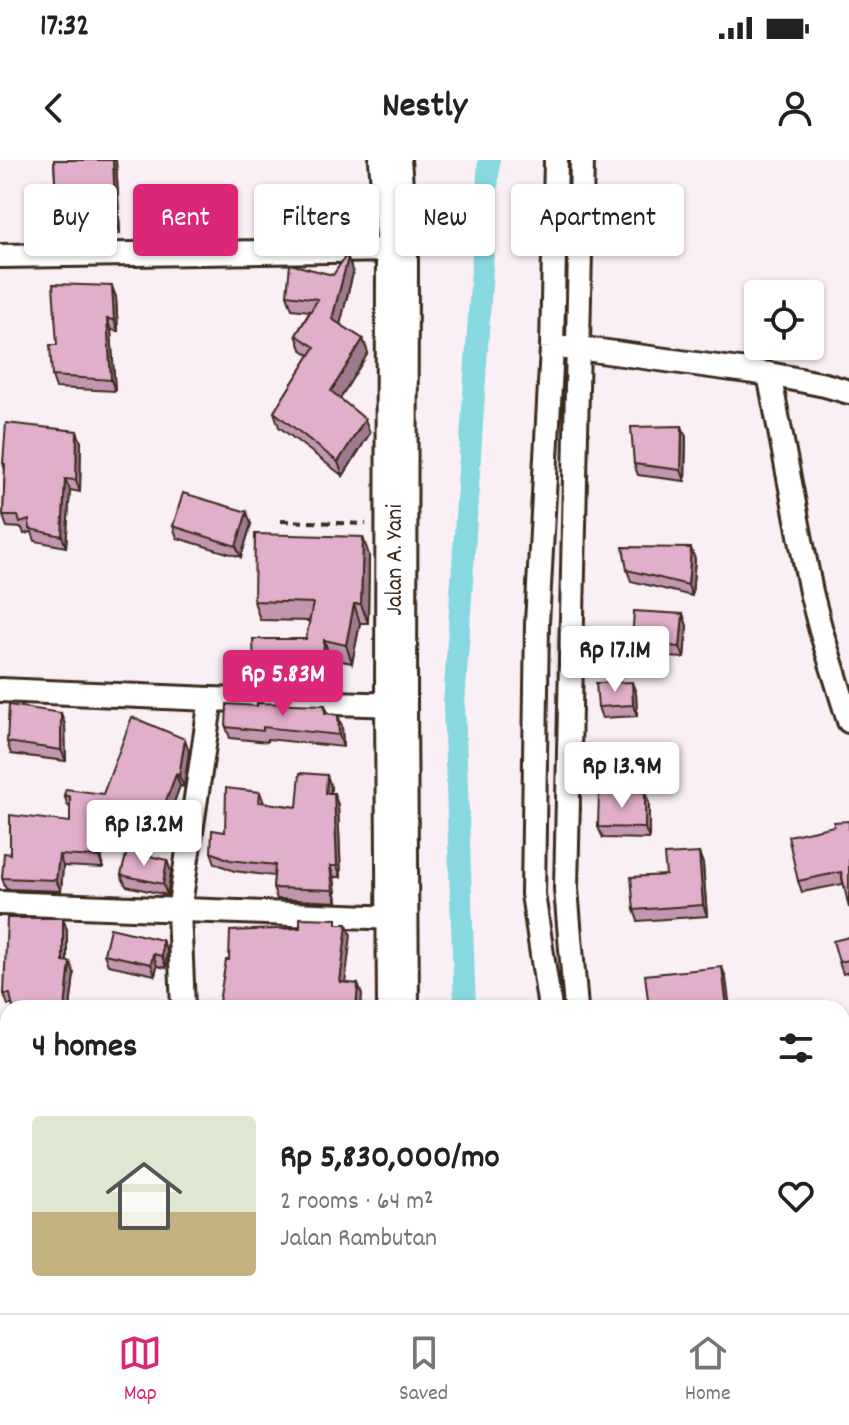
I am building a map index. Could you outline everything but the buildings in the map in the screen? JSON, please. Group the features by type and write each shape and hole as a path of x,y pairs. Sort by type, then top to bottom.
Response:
{"highway":[{"name":"Jalan A. Yani","path":"390,160 395,224"},
{"name":"Jalan A. Yani","path":"397,256 398,1000"}],"street":[{"path":"549,1000 533,894 537,623 552,348 556,160"},
{"path":"575,1000 566,889 582,160"},
{"path":"0,256 395,250"},
{"path":"552,348 578,348 769,374 849,392"},
{"path":"769,374 811,592 849,721"},
{"path":"0,690 396,705"},
{"path":"183,1000 179,911 211,699"},
{"path":"0,903 397,918"}],"path":[{"path":"281,521 396,524"}],"waterway":[{"path":"465,1000 454,705 489,160"}]}
